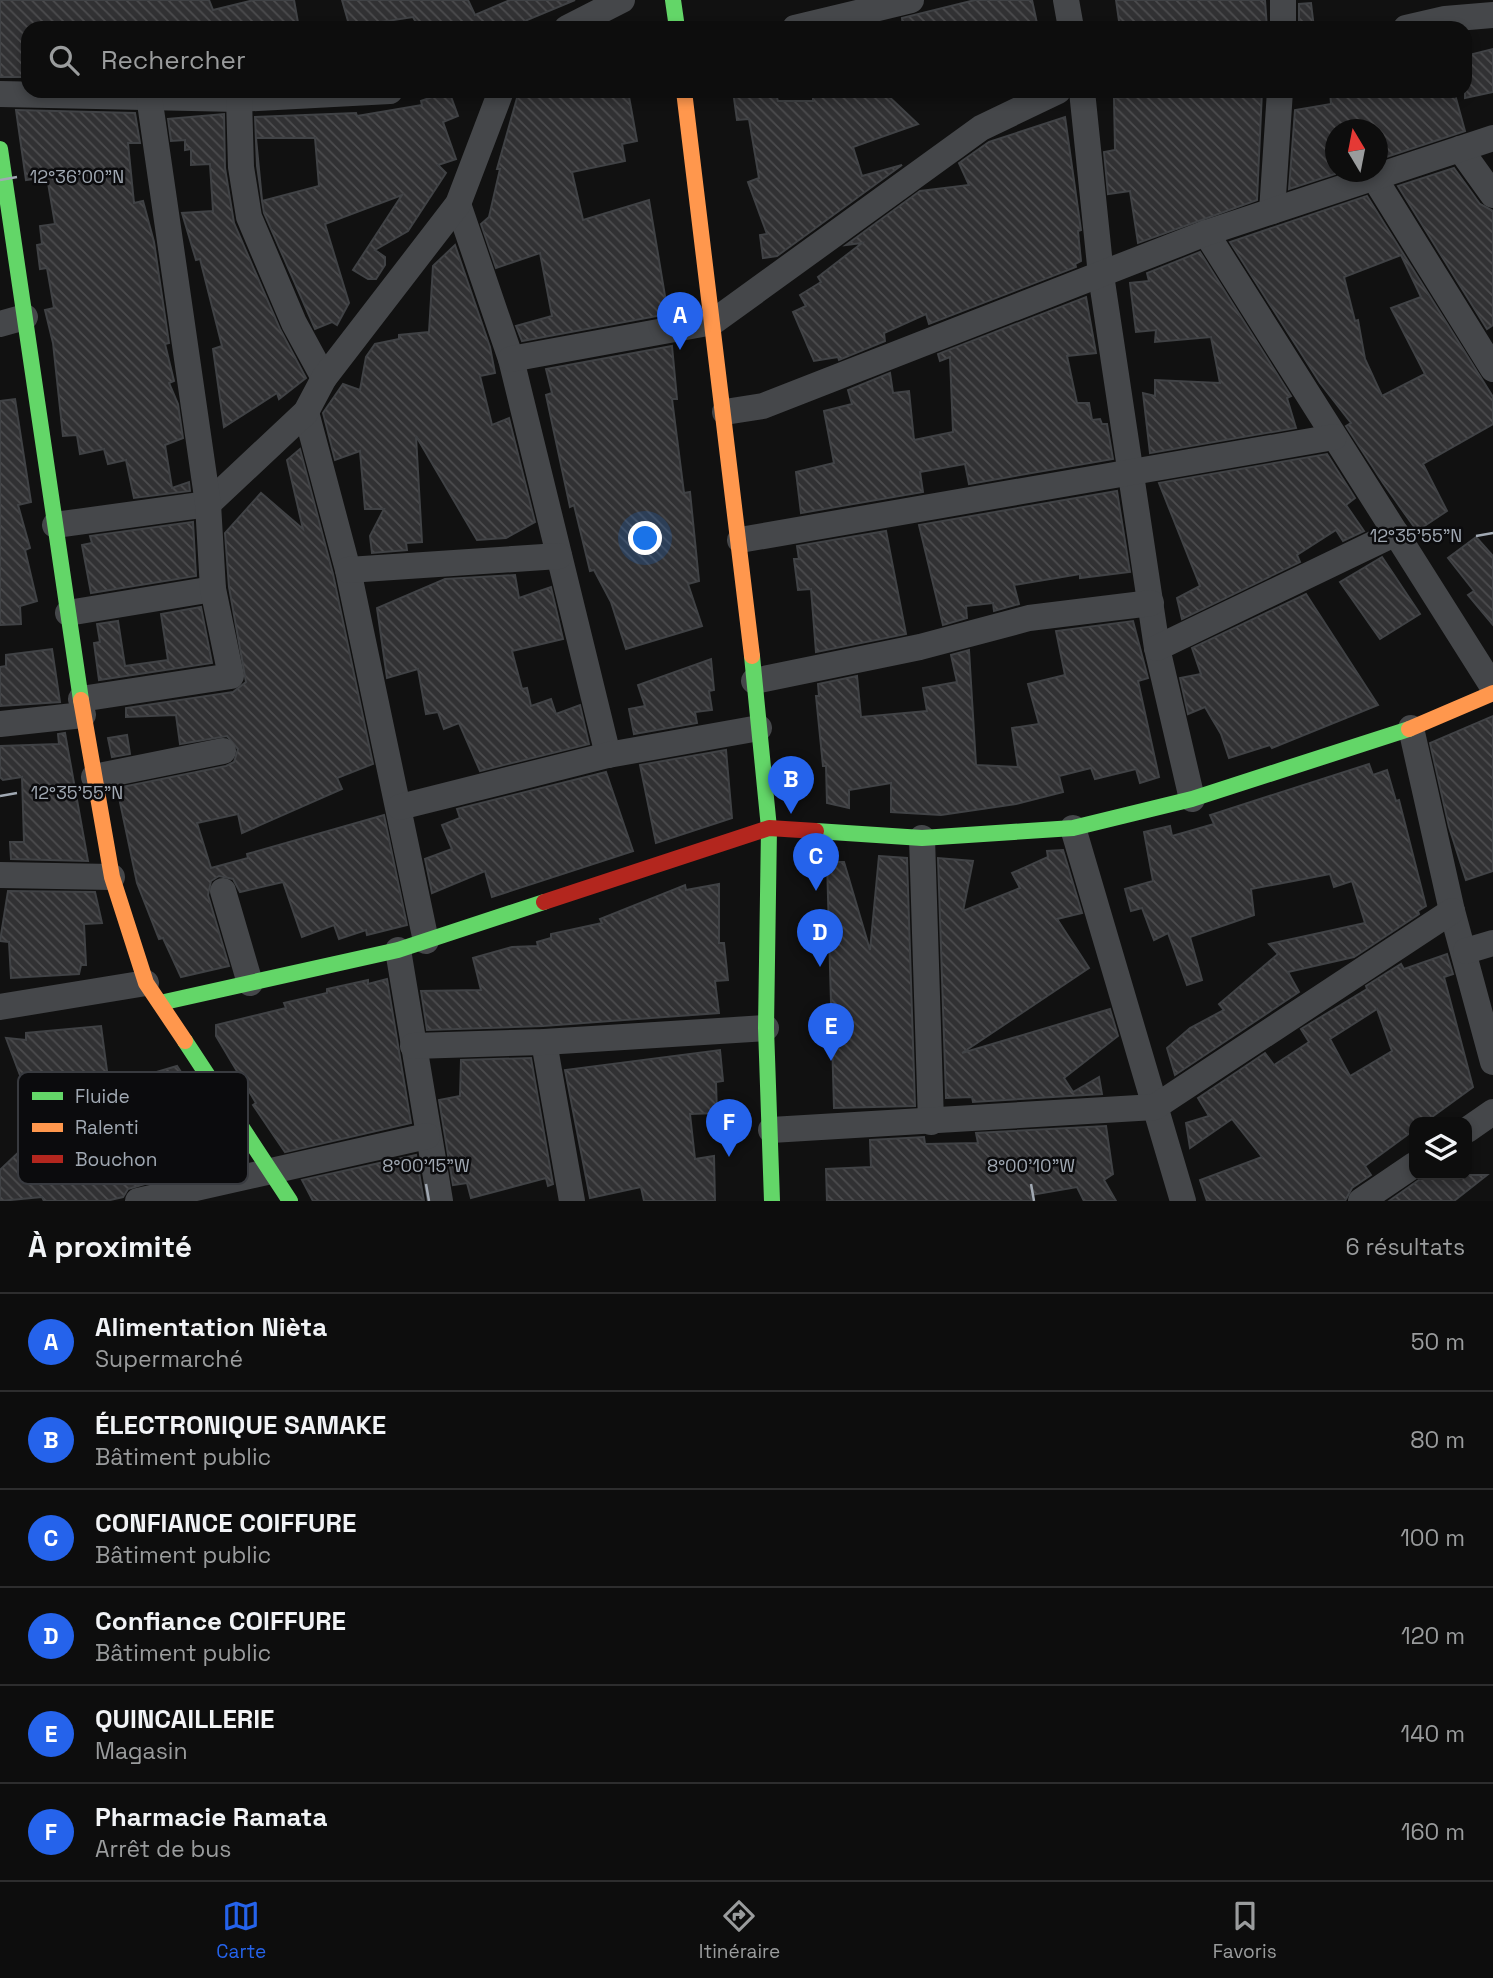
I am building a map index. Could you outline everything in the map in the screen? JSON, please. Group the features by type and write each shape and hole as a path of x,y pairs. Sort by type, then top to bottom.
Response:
{"street":[{"path":"581,21 622,0"},
{"path":"673,0 676,21"},
{"path":"824,21 911,0"},
{"path":"1066,0 1070,21"},
{"path":"1283,0 1283,21"},
{"path":"1420,21 1442,10 1493,15"},
{"path":"0,94 21,94"},
{"path":"0,724 231,676 213,589 208,504 149,98"},
{"path":"209,98 258,98"},
{"path":"55,524 208,504 306,412 324,378 458,204 498,98"},
{"path":"685,98 740,540 769,828 766,1028 772,1201"},
{"path":"511,359 713,322 981,128 1043,98"},
{"path":"1083,98 1101,275 1157,648 1192,799"},
{"path":"1272,211 1280,98"},
{"path":"239,99 241,167 249,217 294,323 324,378"},
{"path":"1388,174 1493,138"},
{"path":"0,149 13,321 55,524 82,707 112,877 153,993 206,1072"},
{"path":"1460,149 1493,195"},
{"path":"725,412 763,407 1206,233 1365,182"},
{"path":"1377,182 1493,369"},
{"path":"458,204 511,359 608,755"},
{"path":"1206,233 1493,687"},
{"path":"306,412 348,570 400,807 426,941"},
{"path":"740,540 1334,437"},
{"path":"1157,648 1396,533"},
{"path":"348,570 559,556"},
{"path":"68,613 213,589"},
{"path":"754,681 920,647 1029,618 1151,603"},
{"path":"0,1007 250,984 398,950 769,828 922,838 1073,828 1192,799 1411,728 1493,693"},
{"path":"400,807 608,755 759,728"},
{"path":"1411,728 1452,911 1466,951 1493,1062"},
{"path":"94,777 223,751"},
{"path":"1073,828 1183,1201"},
{"path":"922,838 931,1122"},
{"path":"0,875 112,877"},
{"path":"223,891 250,984"},
{"path":"771,1130 1154,1107 1452,911"},
{"path":"1466,951 1493,943"},
{"path":"398,950 440,1201"},
{"path":"413,1046 544,1042 766,1028"},
{"path":"544,1042 572,1201"},
{"path":"1472,1127 1493,1112"},
{"path":"248,1134 290,1201"},
{"path":"248,1178 427,1136"},
{"path":"1361,1201 1409,1168"},
{"path":"138,1201 218,1184"}],"building":[{"path":"0,0 209,0 213,10 254,0 294,0 298,21 21,21 21,77 0,77"},
{"path":"342,0 468,0 475,15 510,0 575,0 525,21 415,21 413,17 387,21 348,21"},
{"path":"975,0 1032,0 1036,21 902,21 902,18"},
{"path":"1116,0 1265,0 1266,21 1119,21"},
{"path":"1311,3 1313,21 1299,21 1299,4"},
{"path":"1493,49 1493,92 1472,96 1472,54"},
{"path":"429,98 452,98 458,116 443,122 456,159 438,165 446,173 408,231 375,250 385,257 385,265 376,279 368,279 353,270 402,195 325,224 349,303 337,325 332,322 315,329 264,213 262,201 319,186 315,138 256,138 262,200 257,166 255,117 356,113 357,116 422,105 421,101"},
{"path":"517,98 629,98 637,141 622,144 625,161 572,172 583,220 649,200 668,314 522,341 516,326 552,316 540,253 496,268 481,224 489,217 500,169 497,169"},
{"path":"734,98 813,101 813,98 890,98 918,124 853,147 862,176 902,165 777,256 763,258 760,235 767,234 748,182 759,178 749,119 737,120"},
{"path":"1114,98 1262,98 1257,200 1138,243 1130,191 1108,194 1104,152 1115,150"},
{"path":"1331,98 1456,98 1465,131 1388,156 1388,119 1325,119 1325,177 1289,189 1295,110 1331,104"},
{"path":"16,110 135,113 140,143 128,143 134,203 143,201 154,242 169,343 165,344 174,381 169,383 178,404 183,438 165,445 172,488 189,482 190,491 134,498 126,460 108,464 104,449 80,454 77,435 63,436 53,343 45,310 54,308 47,268 40,269 37,245 42,244 40,226 55,224 47,177 26,180"},
{"path":"224,114 225,168 234,223 280,329 306,378 279,399 277,393 224,427 213,349 222,346 200,259 196,260 182,213 213,211 210,164 191,165 191,149 185,150 185,140 171,141 168,119"},
{"path":"1065,117 1081,230 1078,231 1081,261 1075,264 1076,267 929,324 926,314 884,333 885,341 839,360 838,357 814,361 793,312 806,306 800,295 821,282 818,277 862,243 846,245 920,191 969,185 959,163 989,142"},
{"path":"1454,168 1480,204 1493,211 1493,325 1487,329 1398,186"},
{"path":"1367,196 1493,397 1493,424 1423,464 1447,511 1417,531 1346,426 1351,423 1320,383 1230,242","holes":["1401,255 1421,297 1391,308 1425,374 1382,396 1365,359 1358,320 1355,321 1344,277"]},
{"path":"455,245 490,347 495,373 480,376 492,425 509,418 535,522 506,538 477,540 416,436 422,542 406,543 407,550 372,553 370,536 384,509 365,509 360,451 335,460 323,413 343,384 360,390 366,357 375,344 399,339 399,335 429,332 433,266"},
{"path":"1200,252 1291,396 1287,398 1296,428 1150,453 1143,393 1155,396 1155,380 1220,383 1211,337 1155,342 1156,330 1136,332 1130,283 1149,281 1147,273"},
{"path":"1086,297 1096,353 1067,356 1077,403 1089,403 1092,420 1100,419 1102,424 1107,424 1113,459 969,484 965,464 920,472 923,492 801,513 796,472 834,463 824,411 852,404 848,390 890,373 893,393 909,391 914,440 953,432 950,357 940,361 938,354"},
{"path":"672,346 677,399 672,399 684,493 690,492 699,581 688,584 702,626 626,649 611,602 594,570 590,571 574,505 570,507 546,395 552,393 546,369"},
{"path":"15,399 31,502 18,505 30,548 25,550 37,601 20,606 21,624 0,625 0,401"},
{"path":"300,449 333,574 373,764 337,778 342,789 242,833 238,814 197,823 211,868 248,858 247,854 384,815 407,925 367,935 366,930 339,939 334,925 302,937 283,882 240,892 233,879 219,876 211,881 208,895 229,966 181,977 163,938 159,939 137,883 117,788 226,766 234,762 238,749 227,736 180,744 176,715 126,717 126,708 233,692 246,682 229,587 225,533 261,493 303,529 287,460"},
{"path":"1327,454 1355,498 1346,505 1364,531 1343,541 1336,530 1297,555 1300,562 1182,619 1177,598 1200,586 1159,483"},
{"path":"1117,491 1130,572 1080,578 1080,574 1014,585 1019,604 994,611 993,603 966,606 967,618 943,625 919,525"},
{"path":"193,522 196,576 91,593 82,545 92,543 90,536"},
{"path":"886,531 906,634 816,652 811,589 798,590 794,559 799,559 797,546"},
{"path":"1476,537 1493,556 1493,625 1468,595 1474,591 1448,558"},
{"path":"1382,557 1420,614 1380,639 1340,582"},
{"path":"515,575 519,598 551,587 563,639 512,651 522,689 527,688 531,706 551,699 556,714 580,705 589,744 480,771 459,723 444,729 438,712 426,714 418,669 387,678 377,608 445,579"},
{"path":"1306,594 1378,705 1272,748 1270,745 1229,758 1221,734 1205,707 1188,714 1180,678 1201,674 1192,648"},
{"path":"201,607 212,663 99,680 94,643 100,642 97,624 118,621 125,666 168,660 161,614"},
{"path":"1133,621 1148,678 1138,681 1159,777 1140,783 1136,769 1095,779 1091,768 1059,776 1063,792 1016,804 941,815 891,812 891,783 849,790 849,808 827,803 826,766 823,766 816,696 819,696 818,684 857,676 861,717 927,711 923,688 957,682 951,655 969,650 976,765 1018,767 1012,728 1039,724 1028,684 1065,675 1056,631"},
{"path":"52,649 60,702 0,706 0,667 6,666 6,655"},
{"path":"711,659 714,690 709,691 712,710 695,712 697,723 634,734 629,709 645,706 638,685"},
{"path":"1493,716 1493,871 1466,880 1449,827 1430,743"},
{"path":"65,733 88,861 11,859 10,842 24,842 22,777 3,780 0,777 0,746 59,744 58,734"},
{"path":"127,735 130,754 112,757 108,738"},
{"path":"726,750 732,818 656,843 640,765"},
{"path":"1369,764 1373,775 1387,770 1396,801 1399,800 1426,906 1418,911 1419,914 1354,957 1288,972 1299,992 1175,1075 1167,1048 1190,1028 1224,1010 1219,1004 1278,954 1269,944 1365,923 1352,881 1334,887 1330,874 1251,889 1254,915 1190,937 1202,980 1187,985 1168,933 1154,940 1142,908 1131,911 1125,889 1153,881 1144,832 1170,826 1172,836 1214,824 1210,815"},
{"path":"606,772 633,851 492,897 485,871 432,893 425,859 452,849 442,825 460,818 457,809"},
{"path":"1063,850 1082,913 1057,919 1089,968 962,1053 1110,1009 1118,1036 1064,1078 1073,1092 1099,1077 1102,1094 973,1102 972,1097 946,1098 938,858 973,861 963,911 1020,888 1012,873 1048,857 1047,851"},
{"path":"879,856 907,858 915,1106 834,1108 827,862 844,862 870,950"},
{"path":"719,884 719,943 724,943 728,980 715,981 719,1013 543,1026 427,1030 421,991 481,990 473,958 512,947 538,946 537,942 551,938 551,934 602,923 600,919 685,885 686,890"},
{"path":"8,891 95,892 102,923 84,924 86,965 81,965 79,974 11,978 9,942 0,941"},
{"path":"1447,954 1453,974 1444,977 1473,1087 1432,1117 1409,1117 1409,1134 1365,1166 1371,1175 1352,1188 1345,1201 1207,1201 1200,1180 1262,1157 1232,1119 1190,1148 1186,1123 1209,1116 1198,1098 1265,1053 1274,1065 1309,1042 1301,1029 1367,989 1366,986 1401,964 1404,969","holes":["1377,1009 1392,1051 1350,1076 1330,1039"]},
{"path":"387,979 411,1123 285,1152 253,1105 256,1103 248,1090 248,1072 237,1072 216,1036 216,1025 286,1008 284,1003 327,993 327,989 368,980 368,984"},
{"path":"101,1026 107,1072 19,1072 6,1038 26,1040 26,1033"},
{"path":"720,1050 723,1081 716,1082 717,1113 690,1114 695,1159 714,1156 715,1201 644,1201 641,1187 590,1198 565,1070"},
{"path":"531,1058 553,1184 548,1186 546,1178 471,1198 467,1183 453,1185 439,1100 460,1096 461,1060"},
{"path":"177,1066 181,1072 157,1072"},
{"path":"1106,1126 1113,1174 1104,1180 1116,1201 1084,1201 1077,1187 1031,1195 1032,1201 827,1201 826,1169 871,1167 870,1140 924,1137 925,1144 978,1143 976,1133"},
{"path":"18,1153 18,1184 145,1184 128,1189 123,1197 106,1201 44,1201 42,1197 0,1201 0,1170"},
{"path":"416,1155 424,1201 313,1201 302,1180"},
{"path":"1472,1175 1487,1175 1454,1201 1389,1201 1419,1180 1472,1180"}],"traffic: fast":[{"path":"673,0 676,21"},
{"path":"0,149 81,700"},
{"path":"752,656 769,828 766,1028 772,1201"},
{"path":"816,831 922,838 1073,828 1192,799 1409,729"},
{"path":"160,1003 398,950 544,902"},
{"path":"185,1041 205,1072"},
{"path":"248,1137 290,1201"}],"traffic: slow":[{"path":"685,98 752,656"},
{"path":"1409,729 1493,693"},
{"path":"81,700 112,877 146,983 185,1041"}],"traffic: jam":[{"path":"544,902 769,828 816,831"}],"place":[{"name":"Alimentation Nièta","path":"680,350"},
{"name":"ÉLECTRONIQUE SAMAKE","path":"791,814"},
{"name":"CONFIANCE COIFFURE","path":"816,891"},
{"name":"Confiance COIFFURE","path":"820,967"},
{"name":"QUINCAILLERIE","path":"831,1061"},
{"name":"Pharmacie Ramata","path":"729,1157"}]}
